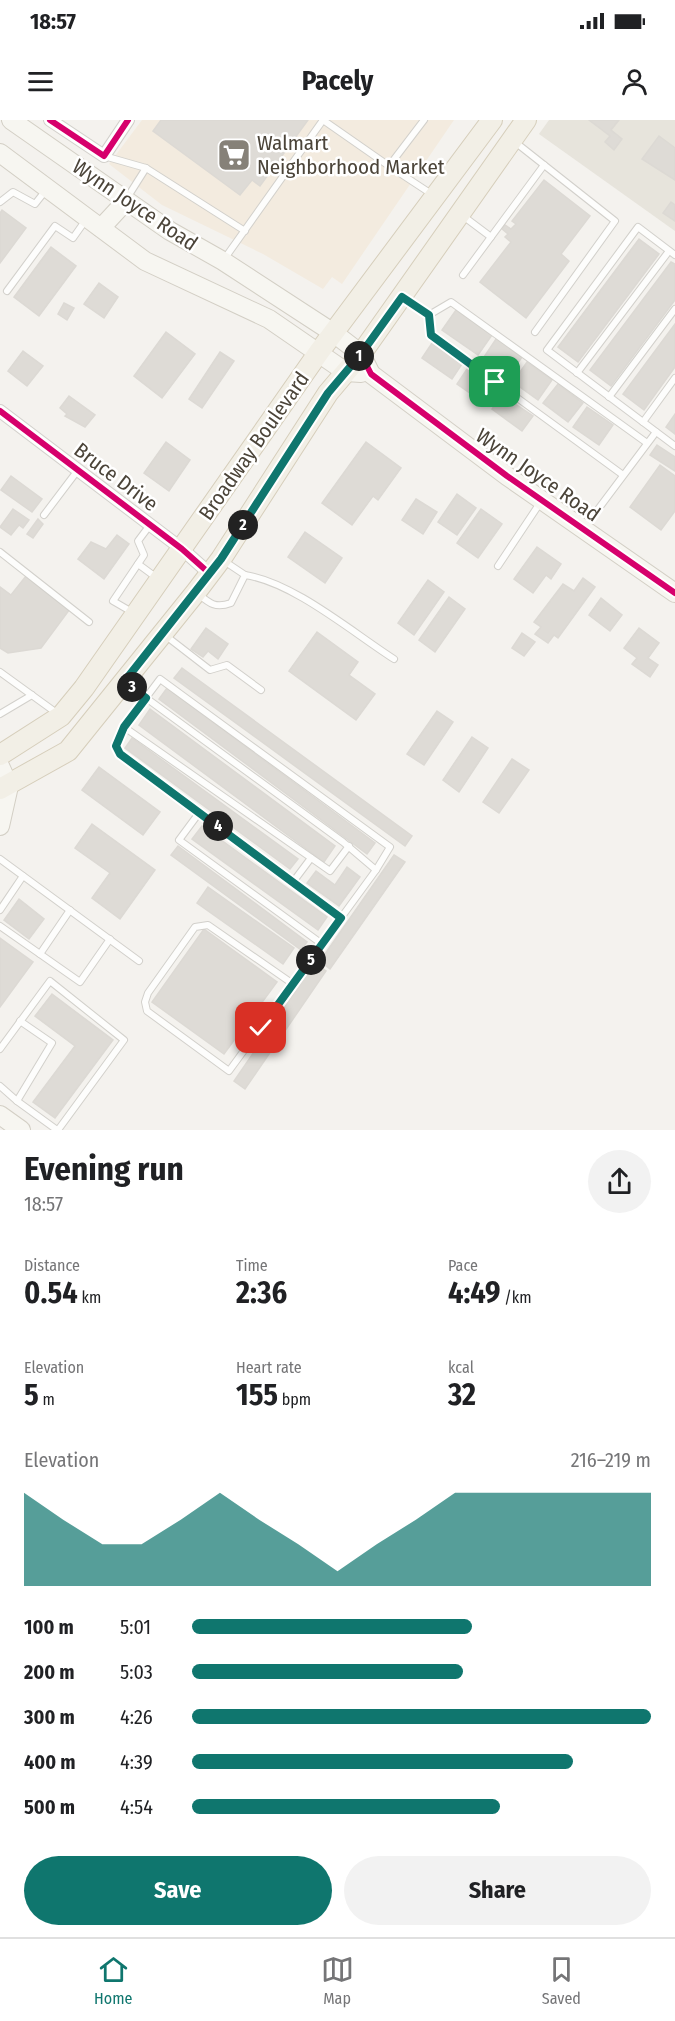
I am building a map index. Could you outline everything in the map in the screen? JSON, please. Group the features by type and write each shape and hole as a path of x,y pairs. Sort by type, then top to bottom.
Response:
{"main road":[{"name":"Wynn Joyce Road","path":"11,120 170,231 223,261 335,334 361,354 371,374 542,500 675,593"},
{"name":"Broadway Boulevard","path":"0,755 61,716 182,549 319,352 335,334 492,120"},
{"name":"Broadway Boulevard","path":"4,788 68,751 196,592 328,393 361,354 526,120"},
{"name":"Wynn Joyce Road","path":"0,153 145,261 269,319 346,372"},
{"path":"436,197 460,214"},
{"path":"94,223 125,201"},
{"path":"346,372 371,374"},
{"path":"0,766 4,788 0,826"},
{"path":"0,1115 21,1130"}],"street":[{"path":"50,120 104,156 128,120"},
{"name":"Bruce Drive","path":"0,411 182,549 215,566"}],"lane":[{"path":"223,261 323,120 436,197"},
{"path":"389,166 424,120"},
{"path":"512,140 615,221 536,332"},
{"path":"104,156 146,168 244,231"},
{"path":"463,275 544,165"},
{"path":"125,201 146,168"},
{"path":"0,202 13,192 34,204 48,187"},
{"path":"460,214 490,237"},
{"path":"7,291 56,226 73,238 94,223"},
{"path":"577,373 672,253 638,227 547,350 577,373 675,446"},
{"path":"402,297 429,315"},
{"path":"429,315 452,302 647,443"},
{"path":"609,397 675,309"},
{"path":"429,315 431,335 623,476"},
{"path":"643,422 675,378"},
{"path":"584,529 656,432"},
{"path":"44,515 79,469"},
{"path":"498,566 542,500"},
{"path":"135,615 113,601 144,555 138,541 150,524"},
{"path":"0,552 89,622"},
{"path":"138,564 160,580"},
{"path":"215,566 263,578 284,587 394,659"},
{"path":"196,592 211,605 221,606 231,603 245,575"},
{"path":"163,634 210,670 227,664 261,690"},
{"path":"0,672 61,716"},
{"path":"293,984 208,925 195,927 148,993 145,1002 147,1011 229,1071 293,984 376,870 390,847 160,679 124,727 116,746 120,754 341,918"},
{"path":"124,682 349,846 376,870"},
{"path":"0,714 32,694"},
{"path":"124,727 330,871 349,846"},
{"path":"199,813 179,840 322,944"},
{"path":"293,882 311,858"},
{"path":"0,859 139,961"},
{"path":"0,910 23,876"},
{"path":"40,954 70,910"},
{"path":"0,926 80,982 110,939"},
{"path":"0,1049 50,981 123,1040 58,1130 0,1086"},
{"path":"17,1101 52,1043 20,1021"}],"shaded area":[{"path":"142,120 454,120 342,284 332,277 323,289 263,254 162,205 109,164"},
{"path":"549,120 675,120 675,231 539,134"}],"building":[{"name":"Walmart Neighborhood Market","path":"161,120 308,120 260,186 252,180 240,195 153,131"},
{"path":"589,120 619,120 611,130 622,139 614,150 605,142 610,136"},
{"path":"659,136 675,148 675,180 642,159"},
{"path":"544,180 590,216 561,254 569,261 526,318 480,282 511,242 505,237 508,234 502,229 505,225 511,229 516,224 512,221"},
{"path":"671,202 675,205 675,221 663,213"},
{"path":"2,210 26,228 0,263 0,213"},
{"path":"639,239 659,254 578,362 558,347"},
{"path":"51,247 76,266 39,316 14,297"},
{"path":"671,262 675,264 675,300 611,386 590,370"},
{"path":"99,283 118,297 104,318 84,304"},
{"path":"64,303 74,308 67,320 58,314"},
{"path":"456,310 492,335 478,355 442,330"},
{"path":"675,324 675,367 644,410 623,394"},
{"path":"166,332 195,354 162,398 134,376"},
{"path":"496,339 522,357 508,378 482,360"},
{"path":"432,343 462,364 452,379 422,358"},
{"path":"23,351 43,366 27,386 8,371"},
{"path":"220,352 234,361 202,408 189,399"},
{"path":"527,362 552,380 538,400 513,382"},
{"path":"467,369 498,390 487,405 457,384"},
{"path":"558,384 583,403 568,422 543,403"},
{"path":"502,395 533,416 522,431 492,409"},
{"path":"69,396 95,415 85,427 65,416 67,414 60,408"},
{"path":"587,407 613,425 599,445 573,427"},
{"path":"675,414 675,434 666,427"},
{"path":"166,442 190,460 169,491 144,473"},
{"path":"366,442 401,468 378,500 373,496 352,525 322,503"},
{"path":"657,445 675,457 675,471 650,455"},
{"path":"660,465 675,476 675,511 661,530 630,507"},
{"path":"11,476 42,499 32,512 1,490"},
{"path":"457,494 476,508 457,535 438,522"},
{"path":"416,499 437,512 423,534 402,520"},
{"path":"13,509 29,520 23,528 19,525 11,535 0,527"},
{"path":"481,509 502,524 478,558 457,543"},
{"path":"38,519 43,524 33,538 27,534"},
{"path":"305,532 342,558 325,583 288,557"},
{"path":"117,535 129,544 104,579 78,559 91,542 106,549"},
{"path":"537,547 561,564 551,579 546,575 533,593 514,579"},
{"path":"26,576 70,609 41,648 8,653 0,648 0,587 11,595"},
{"path":"583,578 595,587 558,638 554,635 548,643 535,634 541,627 534,622 563,584 574,591"},
{"path":"428,580 444,592 414,635 398,623"},
{"path":"449,597 465,609 435,652 419,640"},
{"path":"601,598 622,615 610,631 589,615"},
{"path":"206,628 228,644 218,659 208,651 203,657 191,649"},
{"path":"639,628 659,643 648,658 658,665 650,677 632,664 637,658 624,648"},
{"path":"317,632 358,662 349,675 375,694 356,720 289,671"},
{"path":"522,633 535,642 524,656 512,648"},
{"path":"182,668 412,836 405,846 174,678"},
{"path":"167,688 375,843 367,854 159,699"},
{"path":"150,709 335,846 324,862 139,725"},
{"path":"437,711 453,722 424,765 407,754"},
{"path":"472,737 488,748 459,792 443,780"},
{"path":"132,738 298,859 290,869 125,748"},
{"path":"512,759 529,770 499,813 483,802"},
{"path":"99,767 160,812 143,835 82,790"},
{"path":"92,824 155,870 120,919 92,898 110,873 75,848"},
{"path":"202,826 327,917 318,930 192,839"},
{"path":"178,846 307,942 301,950 171,855"},
{"path":"394,855 405,862 330,969 320,961"},
{"path":"347,867 360,877 339,906 307,883 316,871 335,885"},
{"path":"208,887 294,948 283,964 197,903"},
{"path":"19,899 44,919 29,939 4,920"},
{"path":"204,929 277,982 224,1054 152,1002"},
{"path":"0,938 33,962 0,1007"},
{"path":"315,963 326,971 245,1089 234,1081"},
{"path":"52,994 113,1040 55,1118 33,1102 75,1046 35,1016"}],"cycle path":[{"path":"50,120 104,156 128,120"},
{"path":"361,354 371,374 507,476 675,593"},
{"path":"0,411 182,549 209,573"}],"place":[{"name":"Walmart Neighborhood Market","path":"234,155"}],"route":[{"path":"261,1028 341,918 120,754 116,746 124,727 146,698 124,682 221,559 328,393 361,354 402,297 429,315 431,335 495,382"}]}
